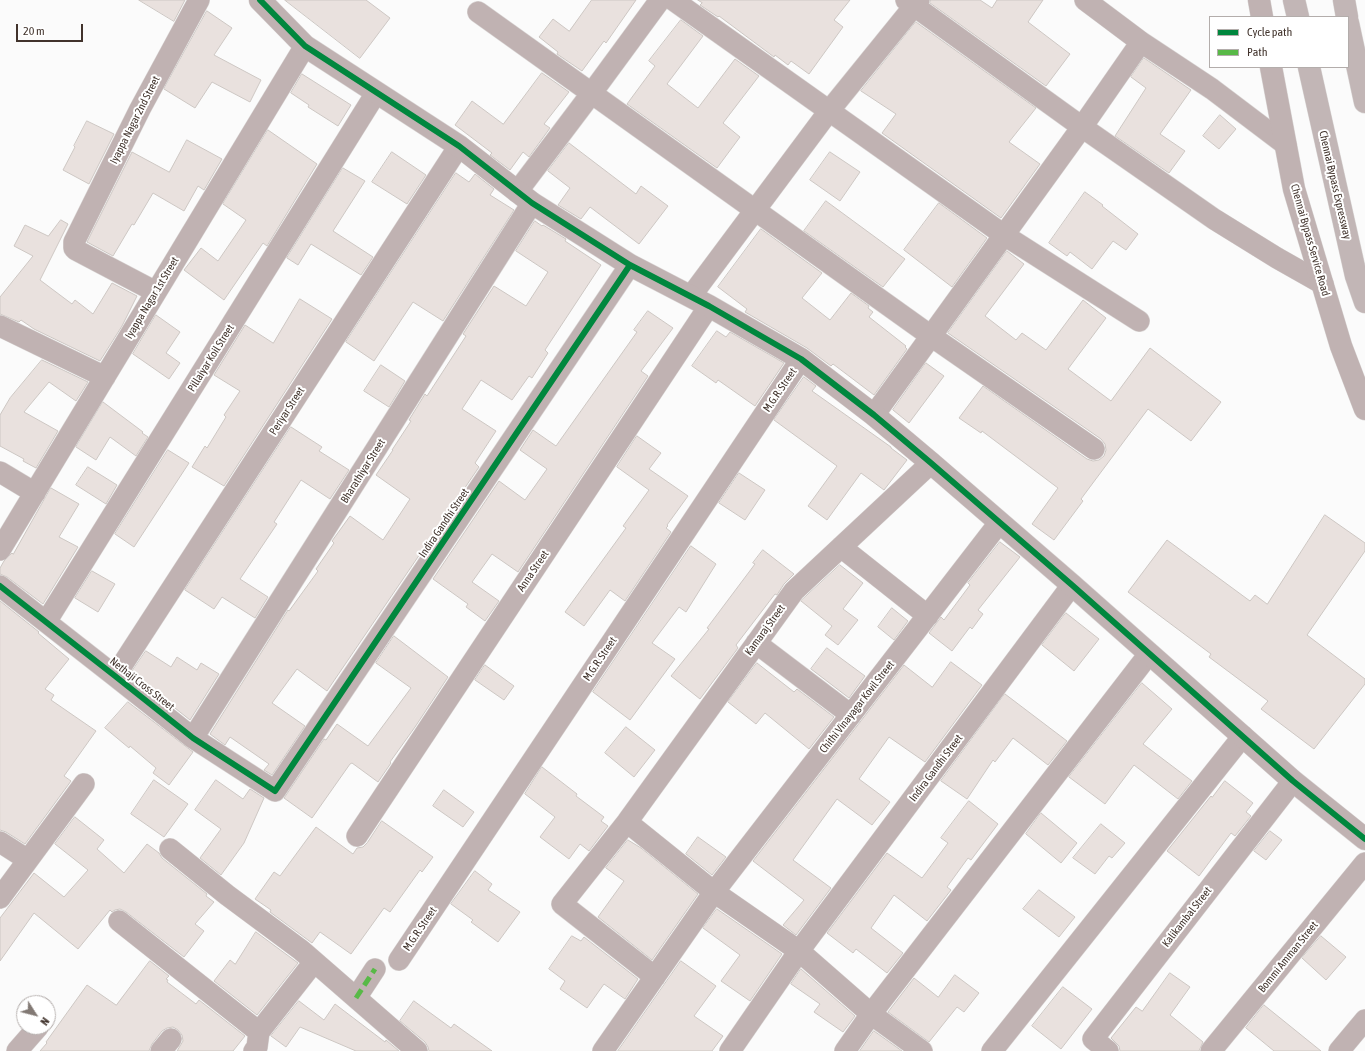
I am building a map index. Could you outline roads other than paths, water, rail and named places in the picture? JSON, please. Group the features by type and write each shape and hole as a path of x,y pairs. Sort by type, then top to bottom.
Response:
{"highway":[{"path":"1294,0 1298,16"},
{"path":"1344,0 1347,16"},
{"path":"1349,28 1365,102"},
{"name":"Chennai Bypass Expressway","path":"1309,68 1356,276 1365,302"}],"street":[{"name":"Iyappa Nagar 2nd Street","path":"156,292 76,250 74,242 140,109 199,0"},
{"path":"260,0 305,46 459,146 524,197 630,265 700,301 801,359 874,415 931,463 1072,585 1293,781 1365,839"},
{"name":"Bharathiyar Street","path":"194,738 524,197 591,94 660,0"},
{"path":"673,0 1004,235 1139,321"},
{"path":"1085,0 1141,42 1212,89 1286,144"},
{"path":"1259,0 1262,16"},
{"path":"913,2 1082,127 1214,219 1322,284"},
{"name":"Anna Street","path":"357,836 700,301 755,210 913,2"},
{"path":"478,12 931,336 1094,449"},
{"path":"874,415 1082,127 1141,42"},
{"name":"Iyappa Nagar 1st Street","path":"0,550 305,46"},
{"name":"Chennai Bypass Service Road","path":"1271,68 1294,189 1341,346 1365,409"},
{"name":"Pillaiyar Koil Street","path":"46,622 376,93"},
{"name":"Periyar Street","path":"115,676 459,146"},
{"name":"Indira Gandhi Street","path":"275,791 630,265"},
{"path":"0,326 105,377"},
{"name":"M.G.R. Street","path":"399,960 801,359"},
{"name":"Kamaraj Street","path":"655,977 562,904 627,822 794,591 931,463"},
{"path":"0,472 35,493"},
{"name":"Chithi Vinayagar Kovil Street","path":"603,1051 714,892 999,523"},
{"path":"841,547 928,616"},
{"name":"Indira Gandhi Street","path":"730,1051 799,951 1072,585"},
{"name":"Nethaji Cross Street","path":"0,586 194,738 275,791"},
{"path":"756,642 851,715"},
{"path":"845,1051 871,1014 1149,654"},
{"path":"992,1051 1243,736"},
{"name":"Kalikambal Street","path":"1108,1051 1094,1039 1293,781"},
{"path":"0,898 84,784"},
{"path":"627,822 714,892 799,951 871,1014 922,1051"},
{"path":"0,842 28,860"},
{"path":"170,849 227,895 301,950 417,1051"},
{"name":"Bommi Amman Street","path":"1210,1051 1365,863"},
{"path":"119,921 258,1045 314,962"},
{"path":"356,998 375,969"},
{"path":"1339,1051 1365,1020"},
{"path":"17,1051 31,1035"}]}
